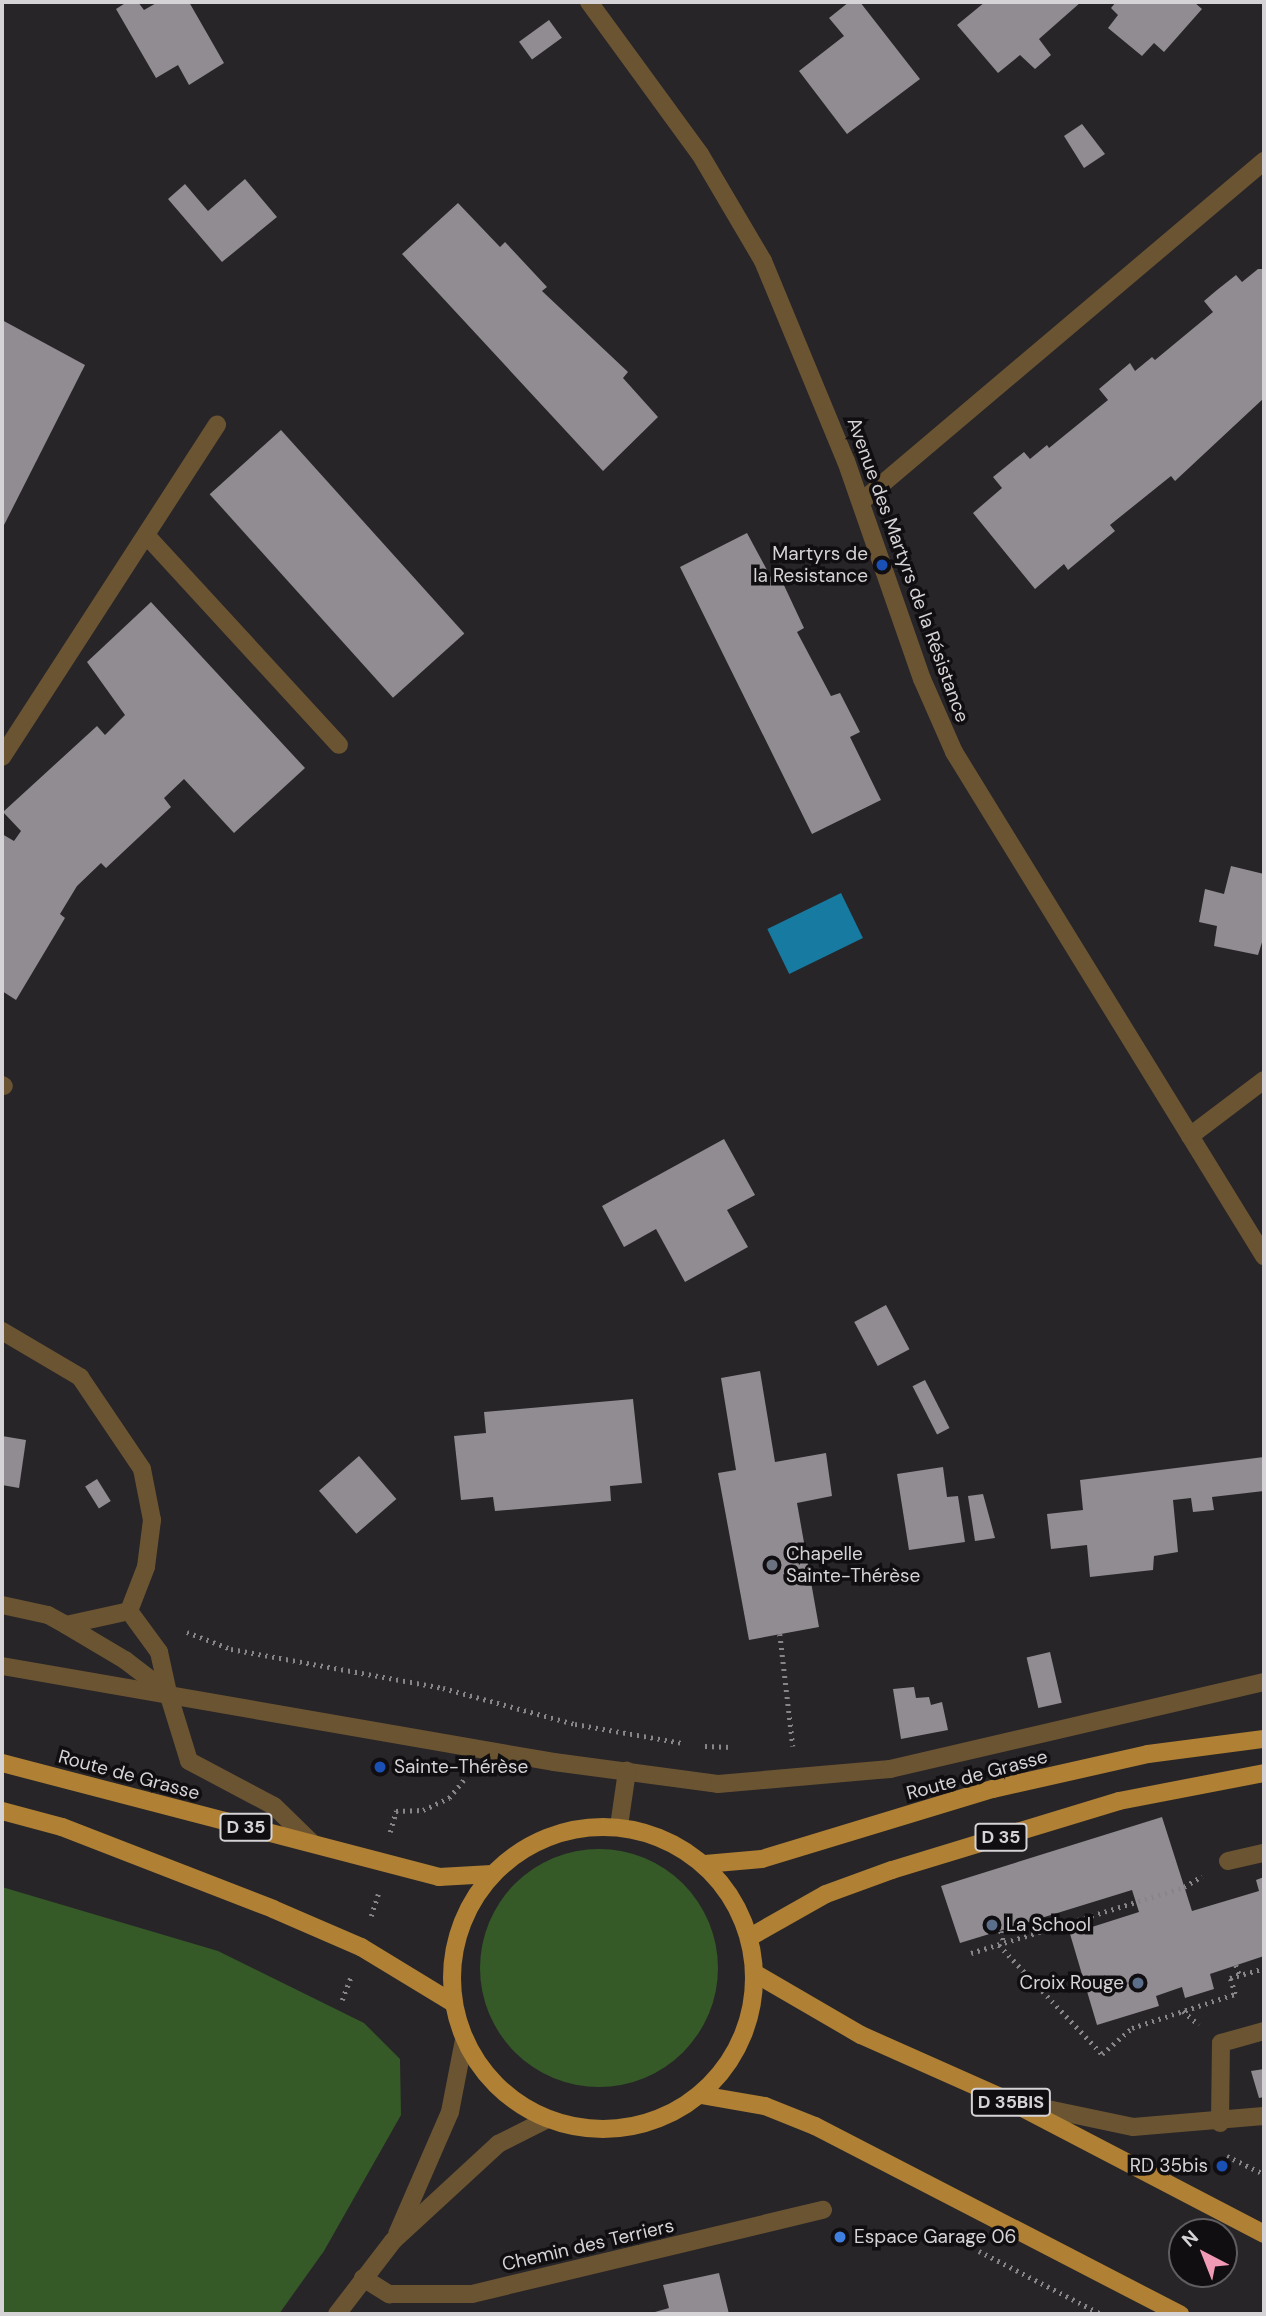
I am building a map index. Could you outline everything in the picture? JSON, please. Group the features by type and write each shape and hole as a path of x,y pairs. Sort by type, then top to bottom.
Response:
{"main road":[{"name":"Route de Grasse","path":"705,1864 762,1859 993,1789 1149,1755 1264,1739"},
{"name":"Route de Grasse","path":"2,1762 439,1877 492,1874"},
{"name":"D 35","path":"750,1937 826,1894 892,1870 1119,1801 1264,1773"},
{"path":"2,1811 62,1827 273,1909 361,1947 453,2003"},
{"path":"619,1826 665,1839 705,1864 733,1898 750,1937 756,1974 750,2019 731,2061 701,2095 654,2122 600,2131 546,2120 497,2088 464,2039 453,2003 451,1969 457,1934 471,1902 492,1874 529,1845 572,1829 619,1826"},
{"name":"D 35BIS","path":"756,1974 861,2035 1007,2100 1264,2234"},
{"path":"701,2095 765,2106 815,2126 1180,2314"}],"street":[{"name":"Avenue des Martyrs de la Résistance","path":"599,5 700,154 763,261 862,501 922,679 954,752 1264,1256"},
{"path":"862,501 1264,161"},
{"path":"2,757 216,425"},
{"path":"146,535 339,745"},
{"path":"1190,1136 1264,1080"},
{"path":"2,1331 80,1377 142,1469 152,1520 146,1567 129,1611"},
{"path":"2,1605 48,1615 125,1660 168,1693"},
{"path":"66,1625 129,1611"},
{"path":"129,1611 159,1652 168,1693 189,1761 274,1806 312,1843"},
{"path":"2,1666 168,1693 334,1725 718,1784 890,1769 1264,1682"},
{"path":"619,1826 627,1771"},
{"path":"1228,1861 1264,1853"},
{"path":"1220,2123 1221,2043 1264,2031"},
{"path":"393,2241 450,2112 464,2039"},
{"path":"1007,2100 1133,2127 1220,2123 1264,2116"},
{"path":"337,2314 393,2241 499,2144 546,2120"},
{"name":"Chemin des Terriers","path":"363,2278 389,2294 472,2294 823,2210"}],"path":[{"path":"180,1630 231,1649 443,1688 575,1724 687,1744"},
{"path":"780,1634 794,1749 780,1748"},
{"path":"700,1746 740,1747"},
{"path":"388,1837 396,1811 423,1810 449,1798 468,1774"},
{"path":"971,1953 1184,1887 1228,1861"},
{"path":"369,1922 380,1886"},
{"path":"1001,1931 1001,1944 1102,2054 1132,2028 1235,1994 1230,1978 1264,1968"},
{"path":"1236,1965 1240,1976"},
{"path":"342,2000 352,1972"}],"green space":[{"path":"587,1849 611,1849 634,1854 655,1863 675,1876 691,1892 713,1933 718,1968 716,1991 709,2014 691,2044 675,2060 634,2082 611,2087 587,2087 564,2082 543,2073 523,2060 507,2044 485,2003 480,1980 480,1956 485,1933 494,1912 507,1892 523,1876 564,1854"},
{"path":"2,1887 218,1951 364,2023 400,2059 401,2115 324,2251 279,2314 2,2314"}],"water":[{"path":"841,893 863,938 789,974 767,929"}],"building":[{"path":"127,2 138,2 144,10 158,2 189,2 224,63 189,85 178,65 156,78 116,9"},
{"path":"849,2 860,2 920,79 847,134 799,71 844,36 829,18"},
{"path":"985,2 1081,2 1039,39 1051,55 1035,69 1020,55 998,73 957,25"},
{"path":"1116,2 1194,2 1202,9 1164,52 1154,43 1142,56 1108,28 1118,15 1111,8"},
{"path":"549,20 562,38 532,60 519,42"},
{"path":"1082,124 1105,154 1084,168 1064,136"},
{"path":"245,179 277,217 222,262 168,199 185,184 208,211"},
{"path":"458,203 500,247 505,242 547,287 542,291 628,372 623,378 658,417 603,471 402,254"},
{"path":"1258,269 1264,269 1264,398 1175,481 1171,476 1110,525 1115,531 1068,570 1064,564 1035,589 973,513 1002,488 993,477 1024,452 1030,459 1047,445 1049,448 1108,400 1099,389 1130,363 1135,371 1152,357 1155,360 1213,312 1204,301 1236,275 1242,282"},
{"path":"2,320 85,365 2,529"},
{"path":"281,430 464,634 393,698 210,494"},
{"path":"747,533 775,585 782,581 804,628 797,632 831,696 840,693 860,732 850,737 881,800 812,834 680,567"},
{"path":"151,602 305,768 234,833 184,779 164,798 171,807 106,868 101,863 77,886 60,914 65,918 16,1000 2,991 2,834 14,841 21,831 3,812 97,726 105,735 125,715 87,662"},
{"path":"1231,866 1264,874 1264,936 1258,955 1214,946 1217,926 1199,922 1205,889 1224,894"},
{"path":"724,1139 755,1195 727,1210 748,1247 685,1282 656,1229 624,1247 602,1206"},
{"path":"886,1305 909,1349 878,1366 854,1322"},
{"name":"Chapelle Sainte-Thérèse","path":"760,1371 775,1462 826,1453 832,1496 797,1503 819,1627 749,1640 718,1473 736,1470 721,1378"},
{"path":"925,1380 950,1428 937,1434 913,1386"},
{"path":"633,1399 642,1483 610,1486 611,1501 495,1511 493,1497 461,1500 454,1436 486,1433 484,1412"},
{"path":"2,1436 26,1440 19,1488 2,1485"},
{"path":"359,1456 396,1499 356,1534 319,1491"},
{"path":"1264,1457 1264,1491 1212,1497 1214,1510 1193,1512 1191,1498 1173,1500 1178,1552 1154,1556 1153,1570 1090,1577 1087,1545 1051,1549 1047,1514 1083,1510 1080,1480"},
{"path":"943,1467 947,1497 958,1496 965,1542 909,1550 897,1474"},
{"path":"97,1479 111,1501 99,1508 85,1486"},
{"path":"983,1494 995,1538 975,1541 968,1496"},
{"path":"1050,1652 1062,1703 1038,1708 1027,1657"},
{"path":"914,1687 916,1698 929,1697 931,1705 942,1702 948,1730 901,1739 893,1689"},
{"path":"1162,1817 1192,1911 1259,1891 1256,1880 1264,1877 1264,1956 1210,1974 1214,1989 1185,1998 1182,1987 1156,1996 1159,2006 1097,2025 1070,1934 1139,1912 1132,1890 960,1943 941,1886"},
{"path":"1264,2069 1264,2097 1259,2098 1251,2071"},
{"path":"719,2273 729,2314 648,2314 669,2308 663,2285"}],"place":[{"name":"Martyrs de la Resistance","path":"882,565"},
{"name":"Chapelle Sainte-Thérèse","path":"772,1565"},
{"name":"Sainte-Thérèse","path":"380,1767"},
{"name":"La School","path":"992,1925"},
{"name":"Croix Rouge","path":"1138,1983"},
{"name":"RD 35bis","path":"1222,2166"},
{"name":"Espace Garage 06","path":"840,2237"}]}
